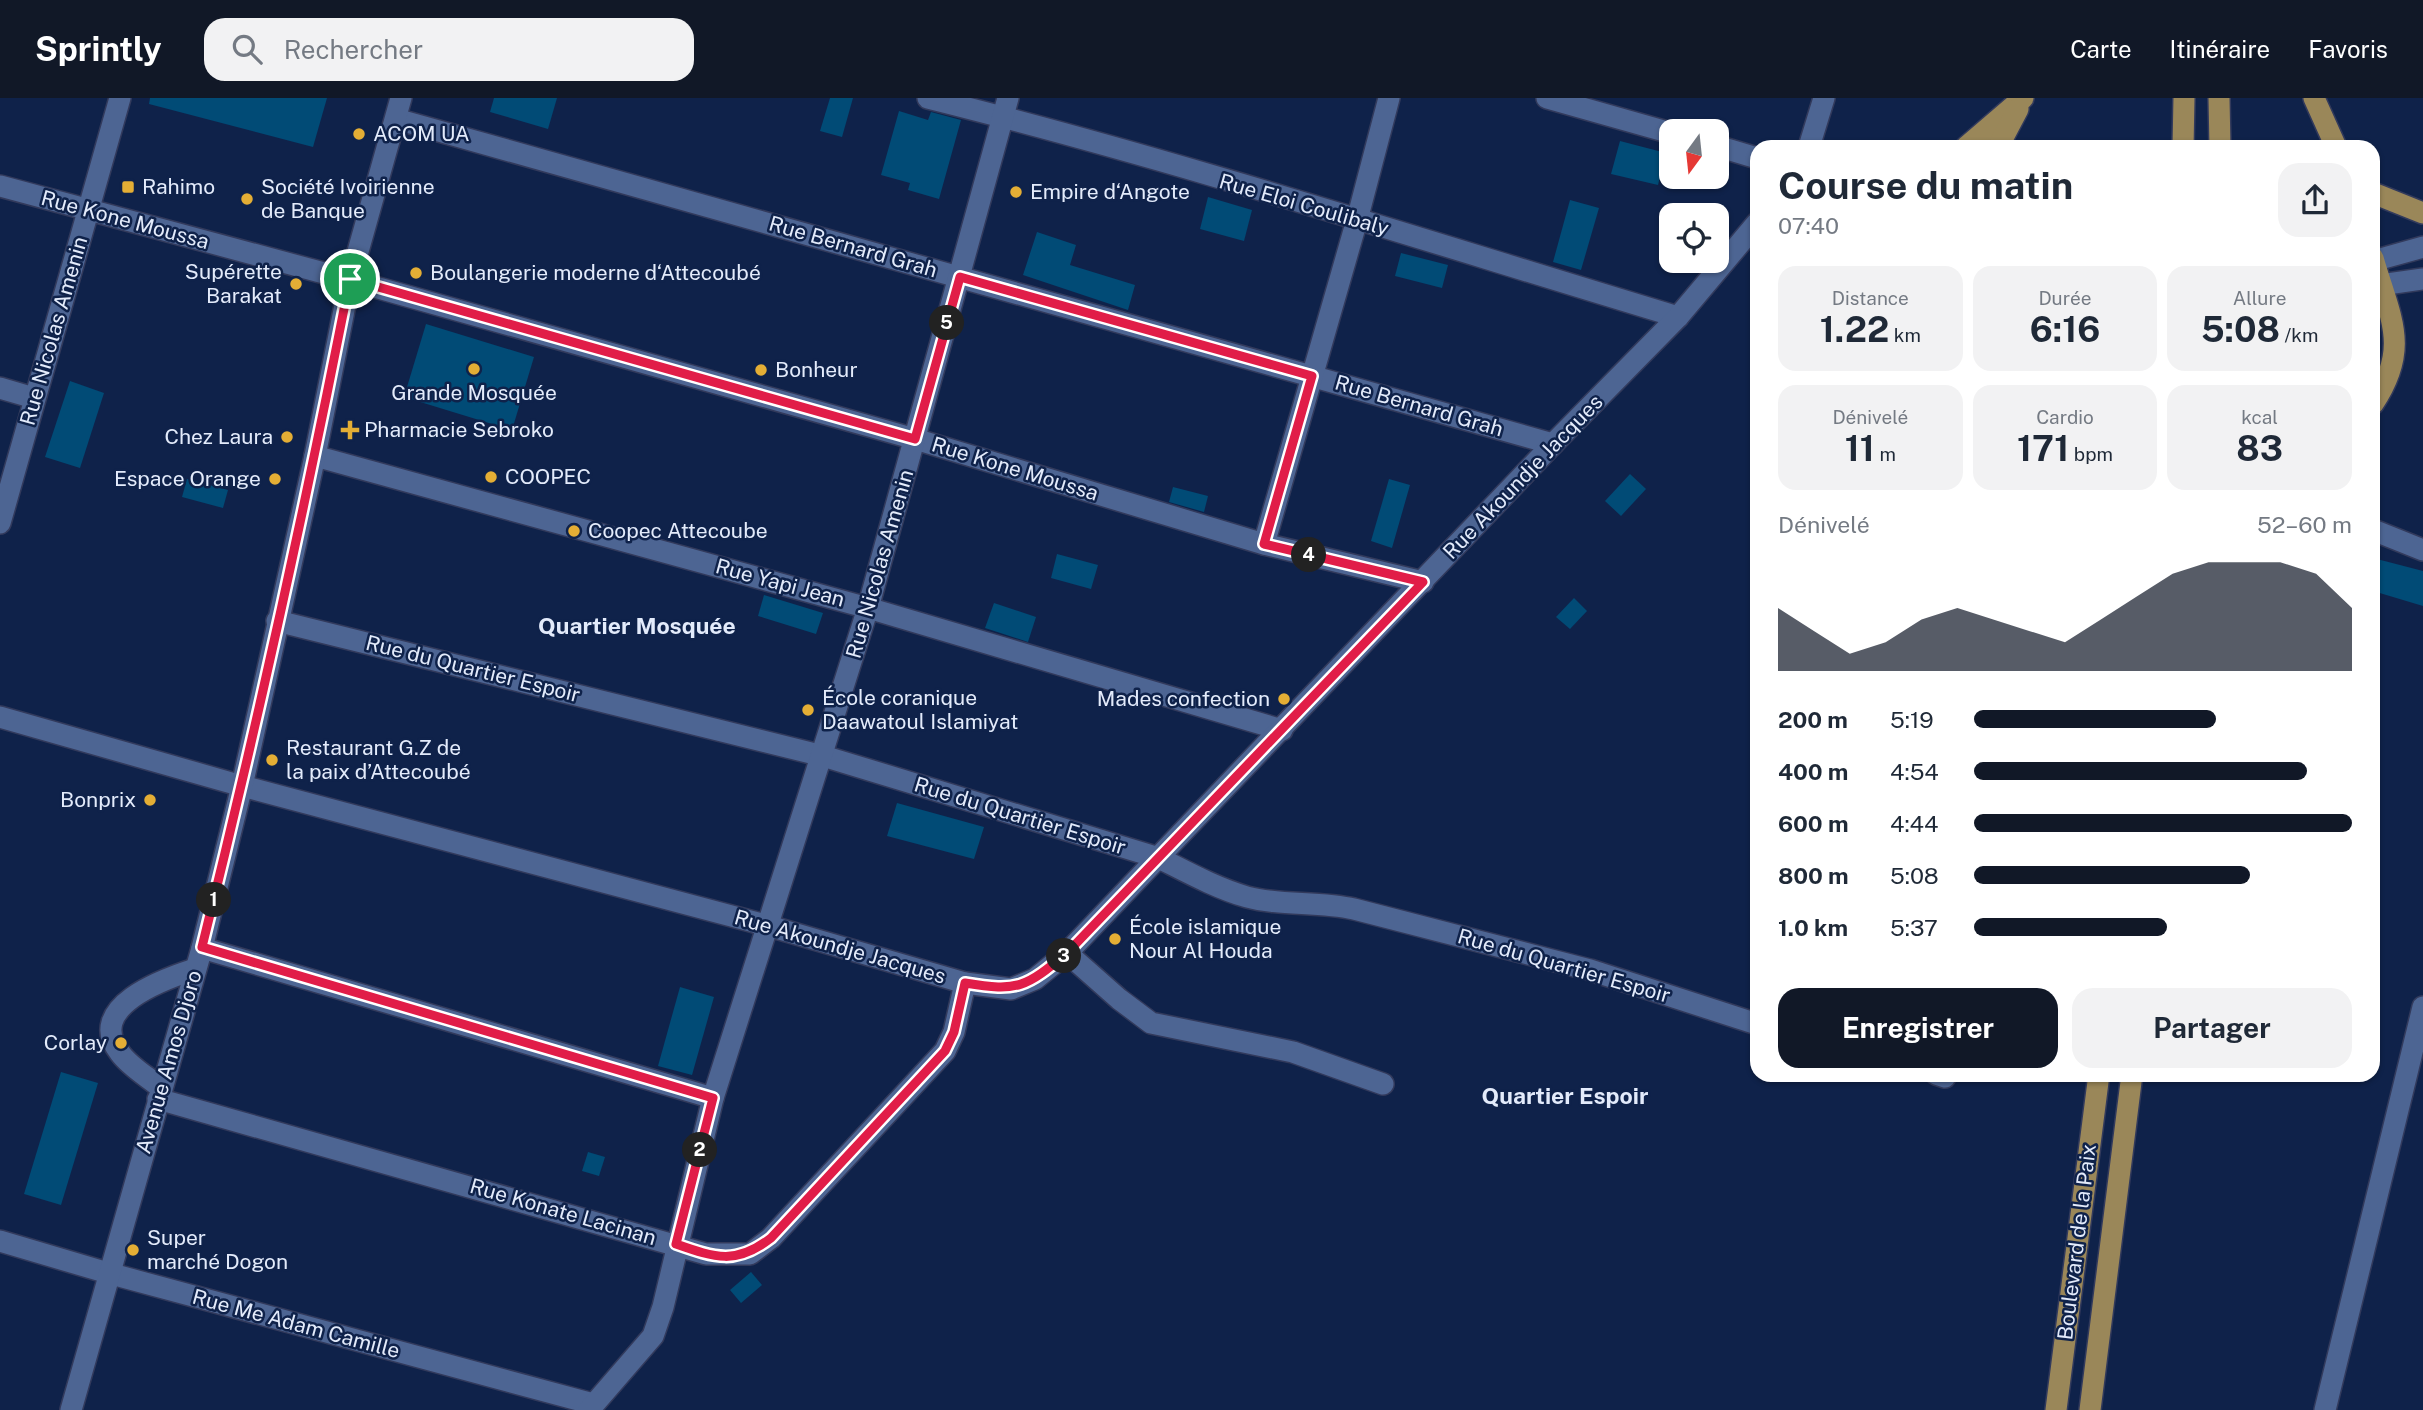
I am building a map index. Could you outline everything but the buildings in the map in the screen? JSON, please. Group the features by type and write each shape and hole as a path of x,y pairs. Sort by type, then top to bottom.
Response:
{"main road":[{"path":"1974,140 2023,98"},
{"path":"2002,140 2023,98"},
{"path":"2183,140 2184,98"},
{"path":"2218,98 2220,140"},
{"path":"2314,98 2333,140"},
{"path":"2380,196 2423,214"},
{"path":"2380,296 2396,347 2388,382 2380,394"},
{"name":"Boulevard de la Paix","path":"2056,1410 2098,1082"},
{"name":"Boulevard de la Paix","path":"2090,1410 2131,1082"}],"street":[{"name":"Rue Nicolas Amenin","path":"0,523 120,98"},
{"name":"Rue Eloi Coulibaly","path":"928,98 1006,107 1357,220 1678,317"},
{"path":"1264,544 1357,220 1389,98"},
{"path":"1547,98 1659,130"},
{"path":"1811,140 1824,98"},
{"name":"Rue Nicolas Amenin","path":"591,1407 653,1336 663,1307 713,1098 869,608 1006,107"},
{"name":"Rue Bernard Grah","path":"399,108 960,277 1553,444"},
{"name":"Avenue Amos Djoro","path":"71,1410 202,947 242,786 276,621 315,456 350,279 399,108"},
{"path":"1729,150 1750,156"},
{"name":"Rue Kone Moussa","path":"0,186 88,212 350,279 915,439 1264,544 1423,582"},
{"name":"Rue Akoundje Jacques","path":"0,717 242,786 769,926 965,983 1011,989 1035,979 1067,953 1553,444 1678,317 1750,231"},
{"path":"2380,258 2423,247"},
{"path":"2380,286 2423,279"},
{"path":"0,388 34,398"},
{"name":"Rue Yapi Jean","path":"315,456 869,608 1282,730"},
{"path":"2380,533 2423,550"},
{"name":"Rue du Quartier Espoir","path":"276,621 823,756 1158,858 1209,883 1249,898 1324,902 1354,909 1590,970 1750,1022"},
{"path":"202,947 713,1098"},
{"path":"1067,953 1151,1023 1293,1052 1383,1084"},
{"path":"160,1093 119,1052 111,1034 116,1014 125,1002 160,980 195,969"},
{"name":"Rue Konate Lacinan","path":"160,1093 706,1254 750,1254 771,1238 945,1051 954,1032 965,983"},
{"path":"2325,1410 2423,1007"},
{"name":"Rue Me Adam Camille","path":"0,1241 591,1407"}],"place":[{"name":"ACOM UA","path":"359,134"},
{"name":"Rahimo","path":"128,187"},
{"name":"Empire d‘Angote","path":"1016,192"},
{"name":"Société Ivoirienne de Banque","path":"247,199"},
{"name":"Boulangerie moderne d‘Attecoubé","path":"416,273"},
{"name":"Supérette Barakat","path":"296,284"},
{"name":"Grande Mosquée","path":"474,369"},
{"name":"Bonheur","path":"761,370"},
{"name":"Pharmacie Sebroko","path":"350,430"},
{"name":"Chez Laura","path":"287,437"},
{"name":"COOPEC","path":"491,477"},
{"name":"Espace Orange","path":"275,479"},
{"name":"Coopec Attecoube","path":"574,531"},
{"name":"Mades confection","path":"1284,699"},
{"name":"École coranique Daawatoul Islamiyat","path":"808,710"},
{"name":"Restaurant G.Z de la paix d’Attecoubé","path":"272,760"},
{"name":"Bonprix","path":"150,800"},
{"name":"École islamique Nour Al Houda","path":"1115,939"},
{"name":"Corlay","path":"121,1043"},
{"name":"Super marché Dogon","path":"133,1250"}],"district":[{"name":"Quartier Mosquée","path":"637,626"},
{"name":"Quartier Espoir","path":"1565,1096"}],"route":[{"path":"960,277 1312,376 1264,544 1423,582 1067,953 1035,979 1011,989 965,983 954,1022 954,1032 945,1051 771,1238 750,1254 706,1254 676,1244 713,1098 202,947 242,786 276,621 315,456 350,279 915,439 960,277"}]}
